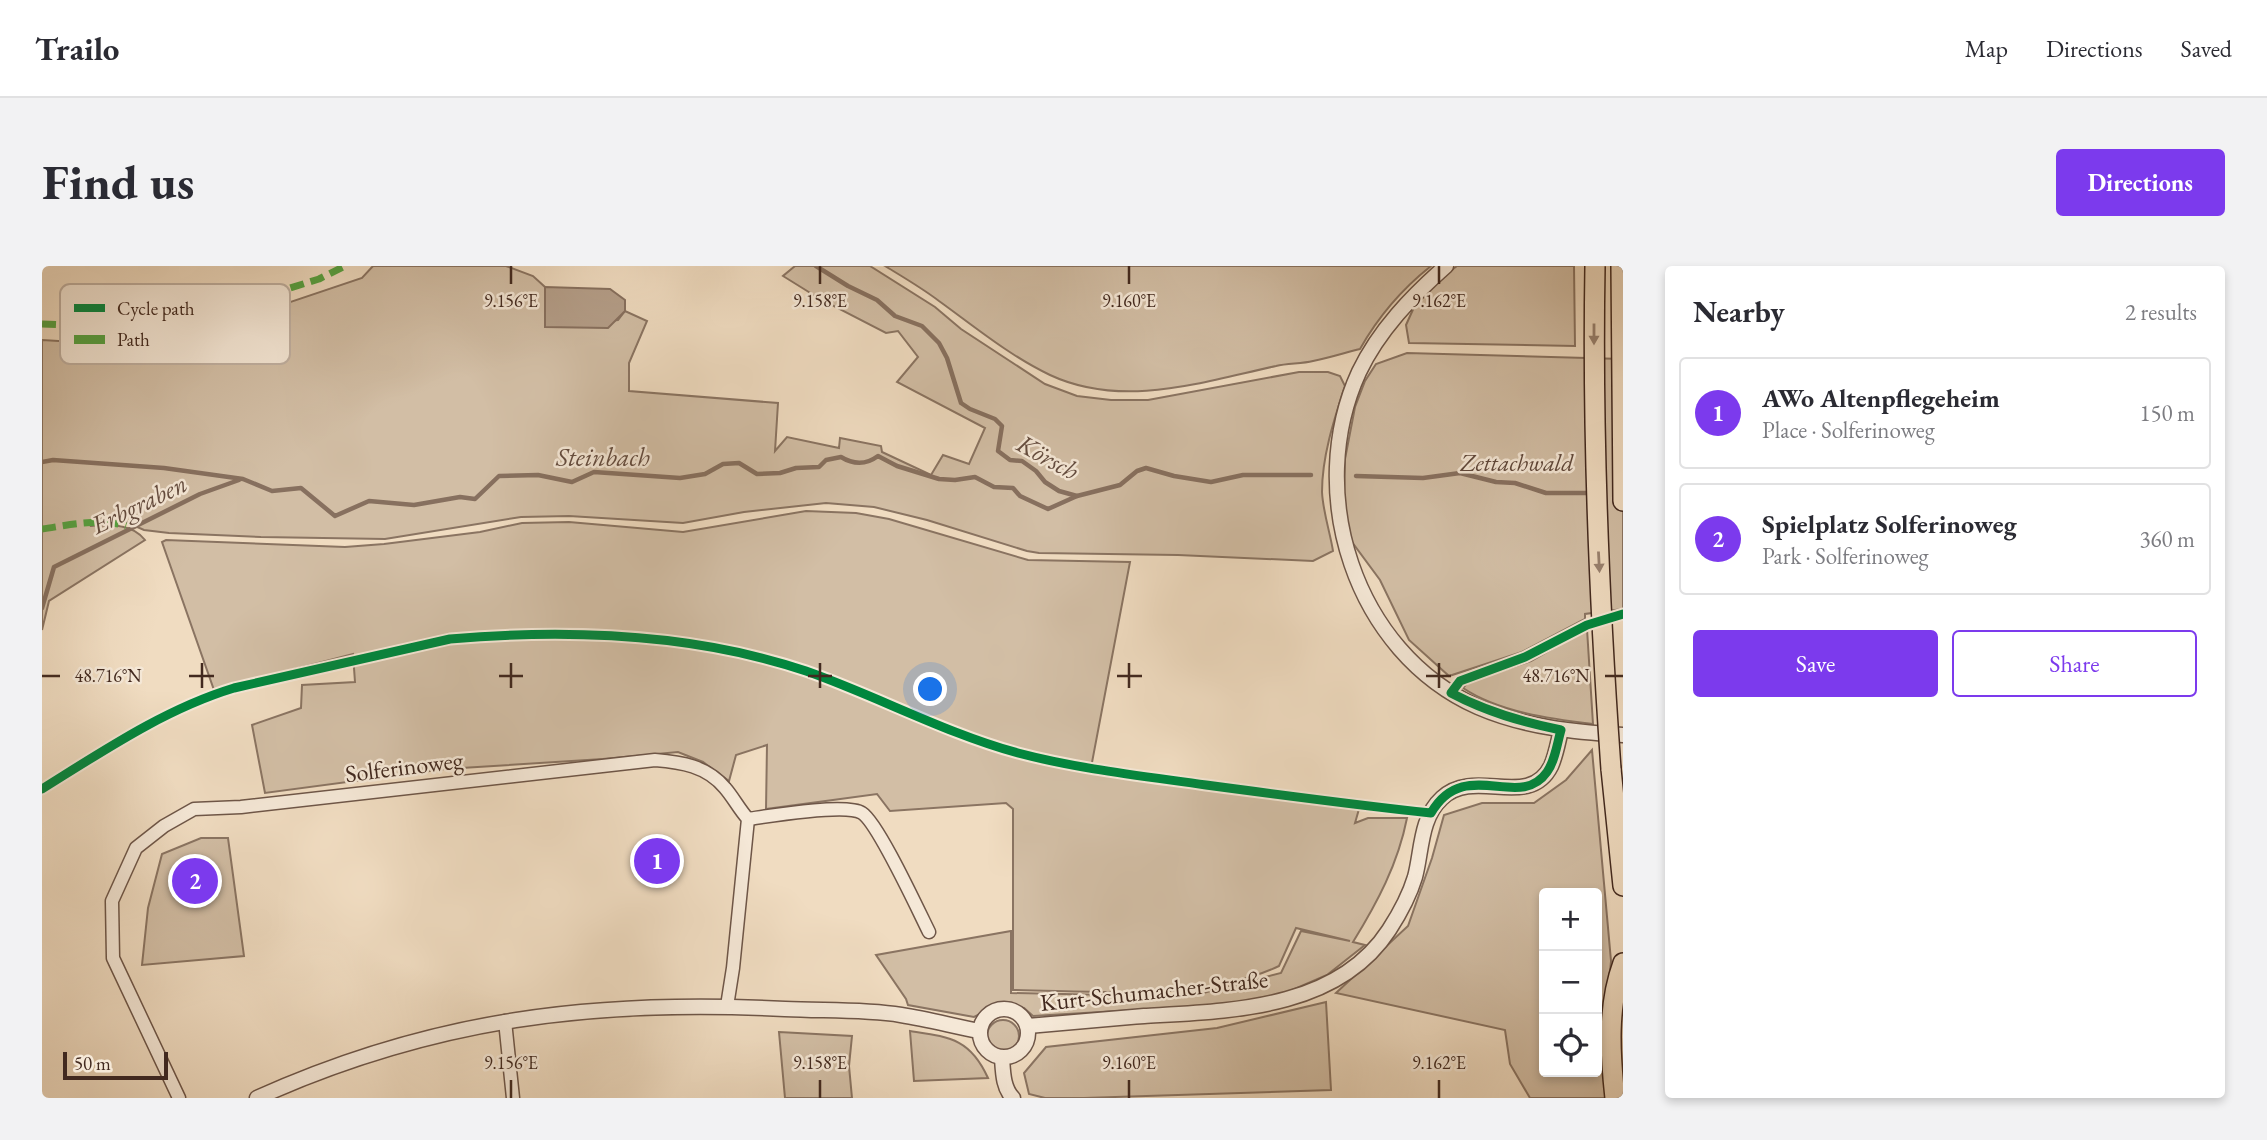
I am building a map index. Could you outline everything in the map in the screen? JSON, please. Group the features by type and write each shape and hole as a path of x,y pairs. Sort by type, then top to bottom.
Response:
{"highway":[{"path":"1595,266 1595,464 1602,631 1611,769 1623,886"},
{"path":"1621,266 1623,501"},
{"path":"1615,1098 1611,1023 1617,980 1623,963"}],"street":[{"path":"1446,266 1401,310 1382,333 1359,373 1343,426 1336,489 1340,527 1350,564 1370,609 1392,643 1451,693 1504,717 1560,730 1623,736"},
{"name":"Kurt-Schumacher-Straße","path":"1028,1026 1233,1011 1287,1000 1327,984 1359,963 1385,936 1404,906 1415,877 1424,832 1438,802 1449,792 1473,784 1532,786 1540,781 1552,764 1560,730"},
{"name":"Solferinoweg","path":"179,1098 113,958 112,901 136,848 164,826 194,809 241,807 655,760 685,763 704,770 724,786 748,819"},
{"path":"727,1006 748,819 842,808 862,813 878,834 929,932"},
{"path":"257,1098 290,1083 393,1046 505,1021 550,1014 640,1006 727,1006 899,1015 979,1031"},
{"path":"1012,1010 1022,1016 1028,1026 1028,1038 1023,1049 1014,1056 1002,1058 993,1055 980,1041 979,1031 990,1012 1012,1010"},
{"path":"505,1021 513,1098"},
{"path":"1002,1058 1004,1080 1013,1098"}],"green space":[{"path":"373,266 506,266 533,276 545,287 545,327 618,320 625,311 647,321 629,363 629,391 778,403 775,451 787,437 839,448 840,438 881,446 882,452 931,475 943,455 969,464 985,428 897,382 918,357 898,331 886,333 820,299 783,276 795,266 870,266 935,307 961,329 1045,384 1077,396 1148,400 1299,372 1328,372 1340,376 1345,386 1329,438 1322,492 1333,551 1313,561 1039,553 874,507 826,503 744,512 683,523 569,516 521,517 385,539 169,533 144,530 126,522 93,518 91,526 127,528 140,534 145,540 49,601 42,630 42,340 60,341 60,364 290,364 290,302 362,278"},
{"path":"885,266 1431,266 1391,304 1360,349 1319,360 1281,365 1191,385 1134,391 1078,385 1050,375 1007,350"},
{"path":"1457,266 1574,266 1575,346 1409,343 1406,325 1420,294"},
{"name":"Zettachwald","path":"1407,353 1623,359 1623,609 1585,614 1585,619 1522,652 1449,676 1409,640 1380,580 1352,542 1344,492 1345,459 1355,407 1365,381 1376,364"},
{"path":"806,511 856,513 889,519 1028,560 1130,562 1090,773 1359,809 1355,823 1368,818 1407,818 1386,883 1353,942 1365,945 1327,975 1283,994 1236,1004 1033,1016 1024,1008 1000,1004 974,1017 908,1005 876,955 1011,931 1011,993 1160,996 1203,993 1281,973 1301,931 1350,941 1296,928 1279,966 1217,985 1183,990 1013,990 1013,809 1006,803 890,811 877,794 766,809 767,745 736,755 729,781 703,762 678,752 445,769 265,793 252,725 301,708 302,685 355,682 353,654 214,690 162,542 166,540 345,547 480,532 522,523 569,522 683,532"},
{"path":"1587,629 1593,724 1509,709 1463,688 1468,682 1531,661"},
{"path":"1592,750 1611,961 1603,1045 1607,1098 1530,1098 1510,1064 1505,1030 1336,993 1408,926 1444,815 1482,803 1534,803 1566,780"},
{"path":"201,838 228,838 244,956 142,965 148,908 162,854"},
{"path":"1326,1002 1331,1090 1084,1098 1045,1098 1029,1094 1024,1073 1046,1047 1217,1028"},
{"path":"1003,1020 1014,1025 1019,1036 1014,1047 1003,1052 992,1047 987,1036 992,1025"},
{"path":"910,1031 947,1038 966,1047 988,1078 914,1081"},
{"path":"779,1032 852,1036 849,1066 852,1098 785,1098"}],"shaded area":[{"path":"545,287 610,289 625,300 625,311 608,328 545,327"}],"waterway":[{"name":"Körsch","path":"816,266 877,300 895,316 922,326 939,343 947,358 961,403 995,419 1002,426 998,451 1010,460 1022,461 1059,491 1077,496 1120,485 1137,471 1146,468 1211,482 1243,475 1311,475"},
{"name":"Steinbach","path":"42,462 53,460 164,468 243,479 272,491 301,488 335,516 369,501 414,505 460,497 475,499 499,476 538,475 572,482 594,472 680,478 705,474 723,464 739,463 757,474 780,473 796,468 819,467 826,460 841,457 860,463 878,456 897,466 939,479 975,477 994,487 1013,488 1020,496 1048,509 1077,496"},
{"name":"Körsch","path":"1356,476 1423,478 1460,473 1496,482 1515,483 1546,493 1590,493"},
{"name":"Erbgraben","path":"42,608 54,567 200,494 239,480"}],"marked path":[{"path":"290,288 319,279 345,266"},
{"path":"42,324 60,325"},
{"path":"42,529 95,522 126,526"}],"cycle path":[{"path":"42,789 159,719 234,688 450,639 540,634 630,637 763,658 806,671 991,745 1041,759 1159,778 1431,813 1445,796 1460,788 1475,785 1522,787 1535,783 1550,768 1561,730 1505,716 1451,693 1460,681 1525,657 1587,625 1623,614"}],"place":[{"name":"AWo Altenpflegeheim","path":"657,861"},
{"name":"Spielplatz Solferinoweg","path":"195,881"}]}
